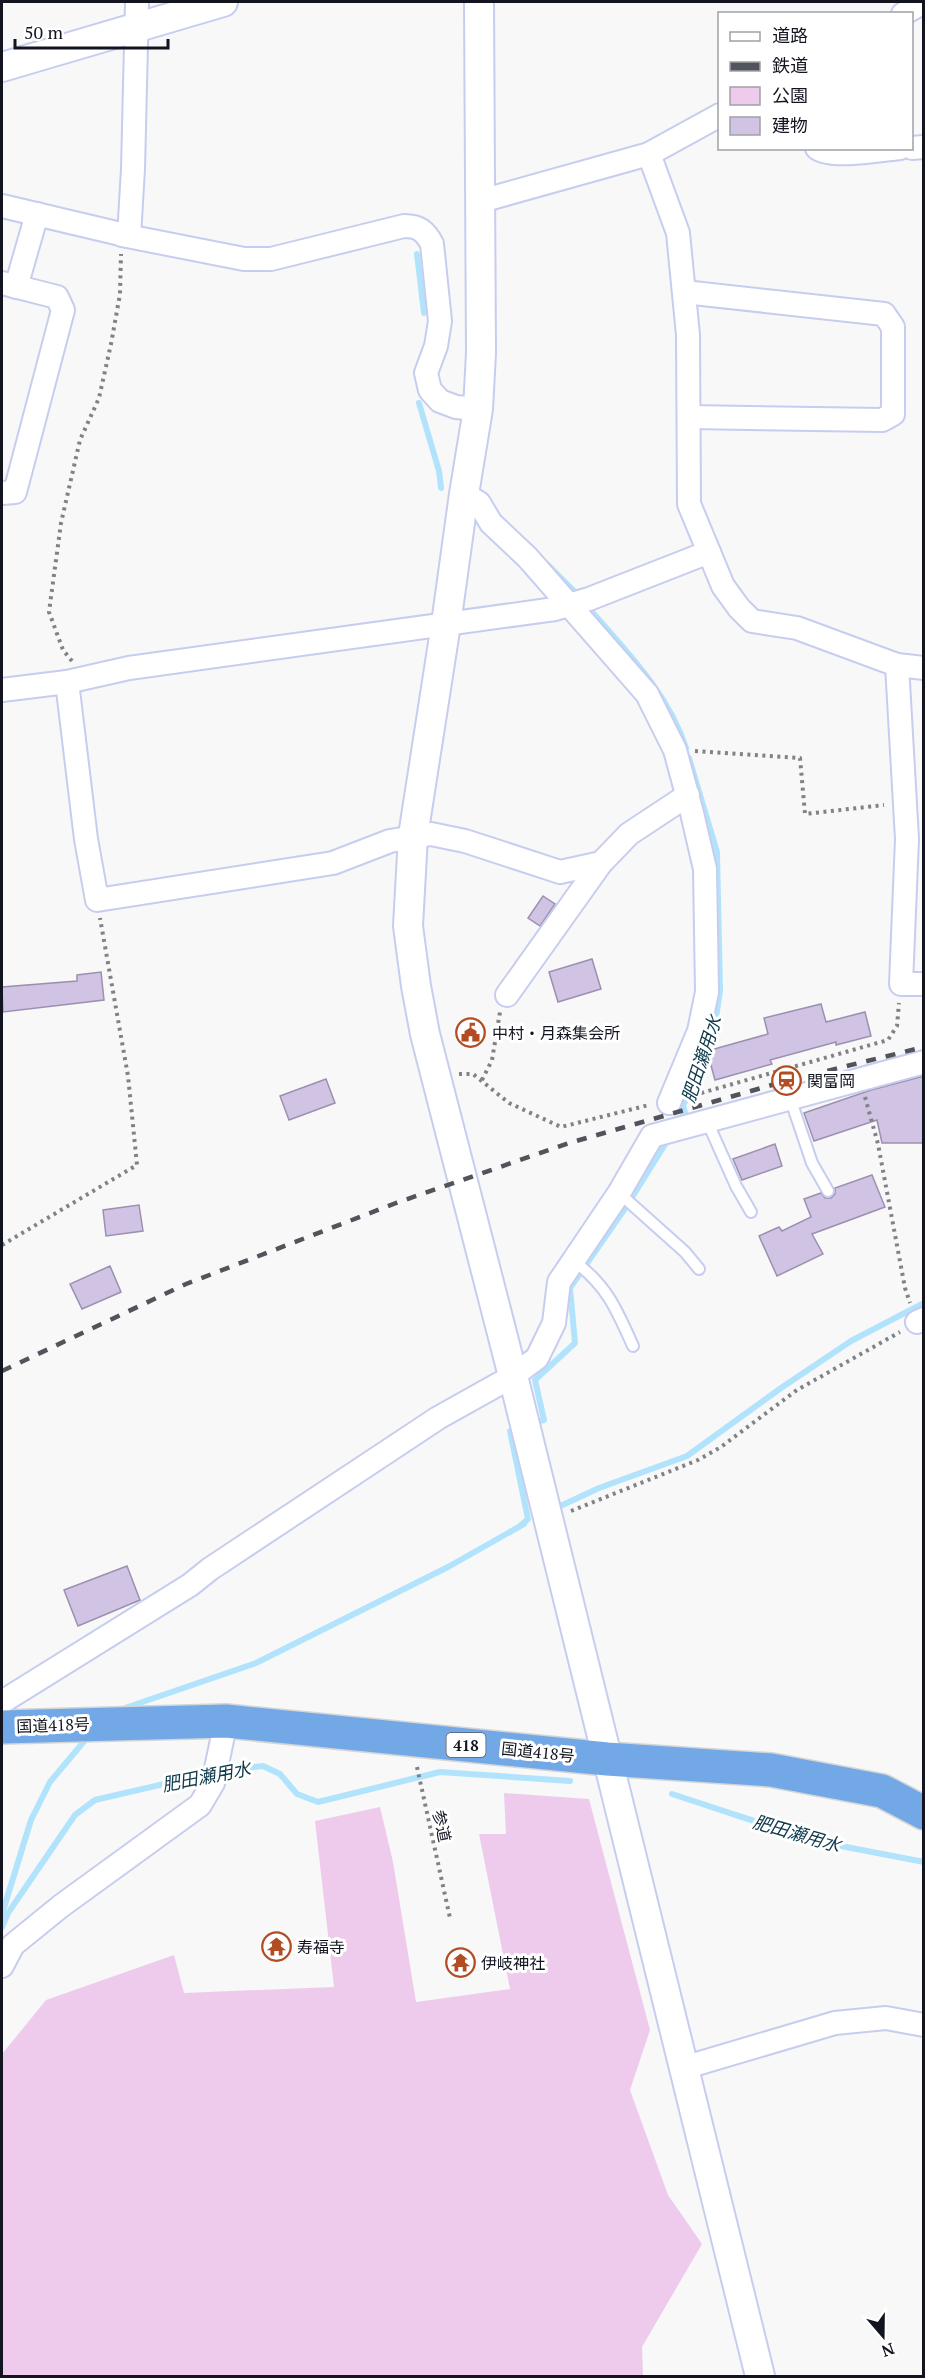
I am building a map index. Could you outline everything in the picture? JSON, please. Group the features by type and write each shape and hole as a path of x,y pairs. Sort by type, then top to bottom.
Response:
{"highway":[{"name":"国道418号","path":"2,1727 226,1721 607,1760 771,1770 882,1791 924,1813"}],"street":[{"path":"2,67 136,15 223,2"},
{"path":"478,2 482,352 478,409 413,836 408,926 416,986 437,1079 513,1376 760,2376"},
{"path":"906,12 924,2"},
{"path":"126,236 134,169 136,15"},
{"path":"481,201 649,154 718,116"},
{"path":"818,150 841,153 876,150"},
{"path":"649,154 678,233 688,334 689,504 723,586 739,608 753,621 796,628 897,665 924,668"},
{"path":"2,206 126,236 244,260 271,259 404,226 416,226 426,234 432,244 440,321 436,346 426,373 430,390 440,401 456,407 478,409"},
{"path":"2,493 15,492 63,310 57,297 9,285 37,214"},
{"path":"684,292 884,314 893,327 893,414 882,420 689,417"},
{"path":"464,494 479,503 491,523 528,558 647,694 675,750 705,869 707,992 699,1031 669,1102"},
{"path":"2,690 67,682 129,668 569,605 710,552"},
{"path":"897,665 914,901 901,984 924,984"},
{"path":"67,682 86,840 97,900 333,863 390,841 431,834 465,841 560,872 601,863"},
{"path":"507,994 601,863 629,834 688,795"},
{"path":"2,1702 190,1585 210,1569 438,1418 513,1376 537,1358 554,1323 559,1282 619,1193 652,1136 924,1062"},
{"path":"2,1966 13,1946 52,1914 200,1805 213,1784 226,1721"},
{"path":"683,2068 835,2023 886,2018 924,2025"}],"lane":[{"path":"790,1098 812,1162 828,1191"},
{"path":"707,1121 736,1186 751,1212"},
{"path":"619,1193 685,1252 699,1269"},
{"path":"574,1261 594,1276 604,1289 633,1346"}],"path":[{"path":"63,650 49,612 61,522 80,440 99,398 120,294 126,236"},
{"path":"675,750 800,758 805,814 906,803"},
{"path":"2,1245 137,1165 128,1076 97,900"},
{"path":"437,1079 462,1073 473,1074 509,1103 561,1127 651,1104 669,1102 888,1040 897,1026 901,984"},
{"path":"482,1080 492,1060 499,1016 507,994"},
{"path":"549,1522 580,1506 698,1461 721,1447 797,1390 864,1350 920,1321 904,1288 878,1144 860,1079"},
{"name":"参道","path":"411,1740 450,1918"}],"green space":[{"path":"504,1793 589,1799 650,2030 630,2090 668,2195 702,2244 642,2347 643,2376 2,2376 2,2054 46,2000 174,1955 184,1993 334,1987 315,1821 380,1807 393,1862 416,2002 510,1989 479,1834 506,1834"}],"building":[{"path":"543,896 555,904 540,926 528,918"},
{"path":"592,959 601,989 558,1002 549,972"},
{"path":"101,972 104,1000 3,1012 2,987 77,981 77,975"},
{"path":"821,1004 826,1022 865,1012 871,1036 836,1045 836,1042 770,1060 772,1064 715,1080 707,1051 768,1034 764,1018"},
{"path":"924,1076 924,1143 882,1143 877,1120 814,1141 804,1113 871,1090"},
{"path":"326,1079 335,1103 289,1120 280,1096"},
{"path":"775,1144 782,1166 742,1180 733,1159"},
{"path":"872,1175 885,1207 812,1234 823,1254 777,1276 759,1236 779,1227 782,1231 811,1217 804,1199 821,1193 825,1198 831,1198 835,1194 835,1188"},
{"path":"139,1205 143,1231 106,1236 103,1210"},
{"path":"110,1266 121,1292 82,1309 70,1284"},
{"path":"127,1566 140,1600 78,1626 64,1590"}],"waterway":[{"name":"肥田瀬用水","path":"417,254 424,313"},
{"name":"肥田瀬用水","path":"419,403 439,471 441,488"},
{"name":"肥田瀬用水","path":"547,564 580,597"},
{"name":"肥田瀬用水","path":"586,605 644,672 668,708 686,748"},
{"name":"肥田瀬用水","path":"679,1122 685,1113 683,1105 691,1091 714,1031 720,991 717,852 689,758"},
{"name":"肥田瀬用水","path":"532,1424 544,1420 535,1380 575,1343 570,1288 626,1207 669,1138"},
{"name":"肥田瀬用水","path":"554,1509 599,1488 687,1456 851,1341 924,1303"},
{"name":"肥田瀬用水","path":"519,1428 510,1431 528,1519 520,1526"},
{"name":"肥田瀬用水","path":"125,1708 256,1663 448,1567 524,1524"},
{"name":"肥田瀬用水","path":"2,1914 31,1820 50,1782 86,1739"},
{"name":"肥田瀬用水","path":"221,1771 263,1766 280,1774 297,1794 318,1802 440,1772 570,1781"},
{"name":"肥田瀬用水","path":"2,1927 8,1913 75,1815 95,1800 211,1773"},
{"name":"肥田瀬用水","path":"672,1794 815,1841 924,1862"}],"railway":[{"path":"2,1371 186,1284 396,1203 569,1143 786,1081 924,1047"}],"place":[{"name":"中村・月森集会所","path":"471,1033"},
{"name":"関富岡","path":"786,1081"},
{"name":"寿福寺","path":"276,1947"},
{"name":"伊岐神社","path":"460,1963"}]}
